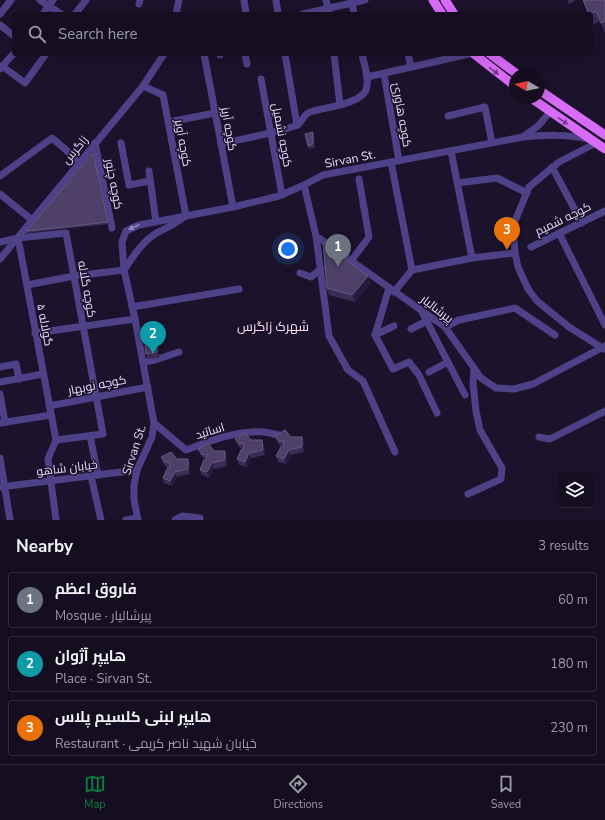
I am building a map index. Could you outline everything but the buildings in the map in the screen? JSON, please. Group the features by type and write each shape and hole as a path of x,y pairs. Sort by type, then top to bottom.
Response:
{"main road":[{"path":"433,0 441,12"},
{"path":"445,0 453,12"},
{"path":"477,56 509,81"},
{"path":"493,56 509,68"},
{"path":"545,94 605,135"},
{"path":"539,104 605,149"}],"street":[{"path":"0,14 11,0"},
{"path":"40,0 51,3 59,12"},
{"path":"77,12 86,0"},
{"path":"176,12 179,0"},
{"path":"244,0 246,12"},
{"path":"276,0 278,12"},
{"path":"326,0 328,11 365,0"},
{"path":"44,12 51,3"},
{"path":"352,3 354,12"},
{"path":"0,25 12,34"},
{"path":"12,55 1,68 25,83 45,56"},
{"name":"زاگرس","path":"0,258 143,86 163,56"},
{"name":"کوچه آریز","path":"204,56 233,207"},
{"path":"245,56 247,64"},
{"path":"285,56 297,125"},
{"path":"334,56 340,105"},
{"path":"220,144 270,133 297,125 308,112 340,105 360,97 366,90 367,77 362,56"},
{"path":"408,56 411,67"},
{"path":"367,77 384,74 450,56"},
{"name":"کوچه هاورئ","path":"384,74 399,160"},
{"name":"کوچه نشمیل","path":"261,79 282,195"},
{"name":"کوچه آویر","path":"143,86 163,95 186,216"},
{"path":"448,116 485,107 492,143"},
{"path":"523,137 538,126 550,112"},
{"path":"169,122 215,113"},
{"name":"Sirvan St.","path":"137,519 134,500 134,485 137,470 152,437 154,423 135,319 124,270 122,242 126,231 139,225 233,207 282,195 323,175 399,160 523,137 551,134 570,135 593,141"},
{"path":"0,176 52,138 80,162"},
{"path":"593,141 552,166 530,187 513,226 515,253 518,267 528,289 537,301 569,327 604,348"},
{"path":"121,143 129,185 150,181"},
{"name":"کوچه چنور","path":"95,144 112,228"},
{"path":"451,150 472,258"},
{"path":"391,162 412,270"},
{"path":"552,166 582,223"},
{"path":"149,171 156,222"},
{"path":"351,260 369,237 359,178"},
{"path":"458,183 497,178 527,193"},
{"path":"304,185 316,236 329,336 348,370 363,381 395,452"},
{"path":"0,194 32,220"},
{"name":"کوچه شمیم","path":"531,247 605,211"},
{"name":"Sirvan St.","path":"124,270 144,242 156,233 178,223 186,216"},
{"name":"کوچه گلاله","path":"18,238 66,233 103,434 90,436"},
{"path":"559,233 605,324"},
{"name":"پیرشالیار","path":"316,236 445,327 481,378 496,388 514,389 532,384 604,348"},
{"path":"0,242 18,238"},
{"name":"گولاله ۵","path":"18,238 56,440"},
{"path":"437,413 419,375 408,362 393,369 375,335 391,290 412,270 472,258 515,253"},
{"path":"300,273 311,277 321,269"},
{"path":"27,285 74,276 124,270"},
{"path":"132,307 239,289"},
{"path":"445,327 459,320 515,308 554,335"},
{"path":"420,309 465,396"},
{"path":"36,333 135,319"},
{"path":"411,329 426,321"},
{"path":"375,335 394,326"},
{"path":"143,362 179,352"},
{"path":"429,372 448,362"},
{"path":"0,367 16,364 19,379"},
{"path":"468,494 501,479 502,468 480,430 472,383 474,369"},
{"path":"0,382 43,374"},
{"name":"کوچه نوبهار","path":"49,406 148,387"},
{"path":"0,394 3,422 51,415"},
{"path":"539,437 550,439 605,411"},
{"name":"اساتید","path":"154,423 186,450 211,440 243,433 264,432 283,436"},
{"path":"56,520 48,459 56,440 90,436 94,475 102,520"},
{"path":"0,458 2,487 10,520"},
{"name":"خیابان شاهو","path":"2,487 137,470"},
{"path":"175,520 182,516 200,518"},
{"path":"126,520 137,519"}],"place":[{"name":"هایپر لبنی کلسیم پلاس","path":"507,250"},
{"name":"فاروق اعظم","path":"338,267"},
{"name":"هایپر آژوان","path":"153,354"}],"district":[{"name":"شهرک زاگرس","path":"273,327"}]}
